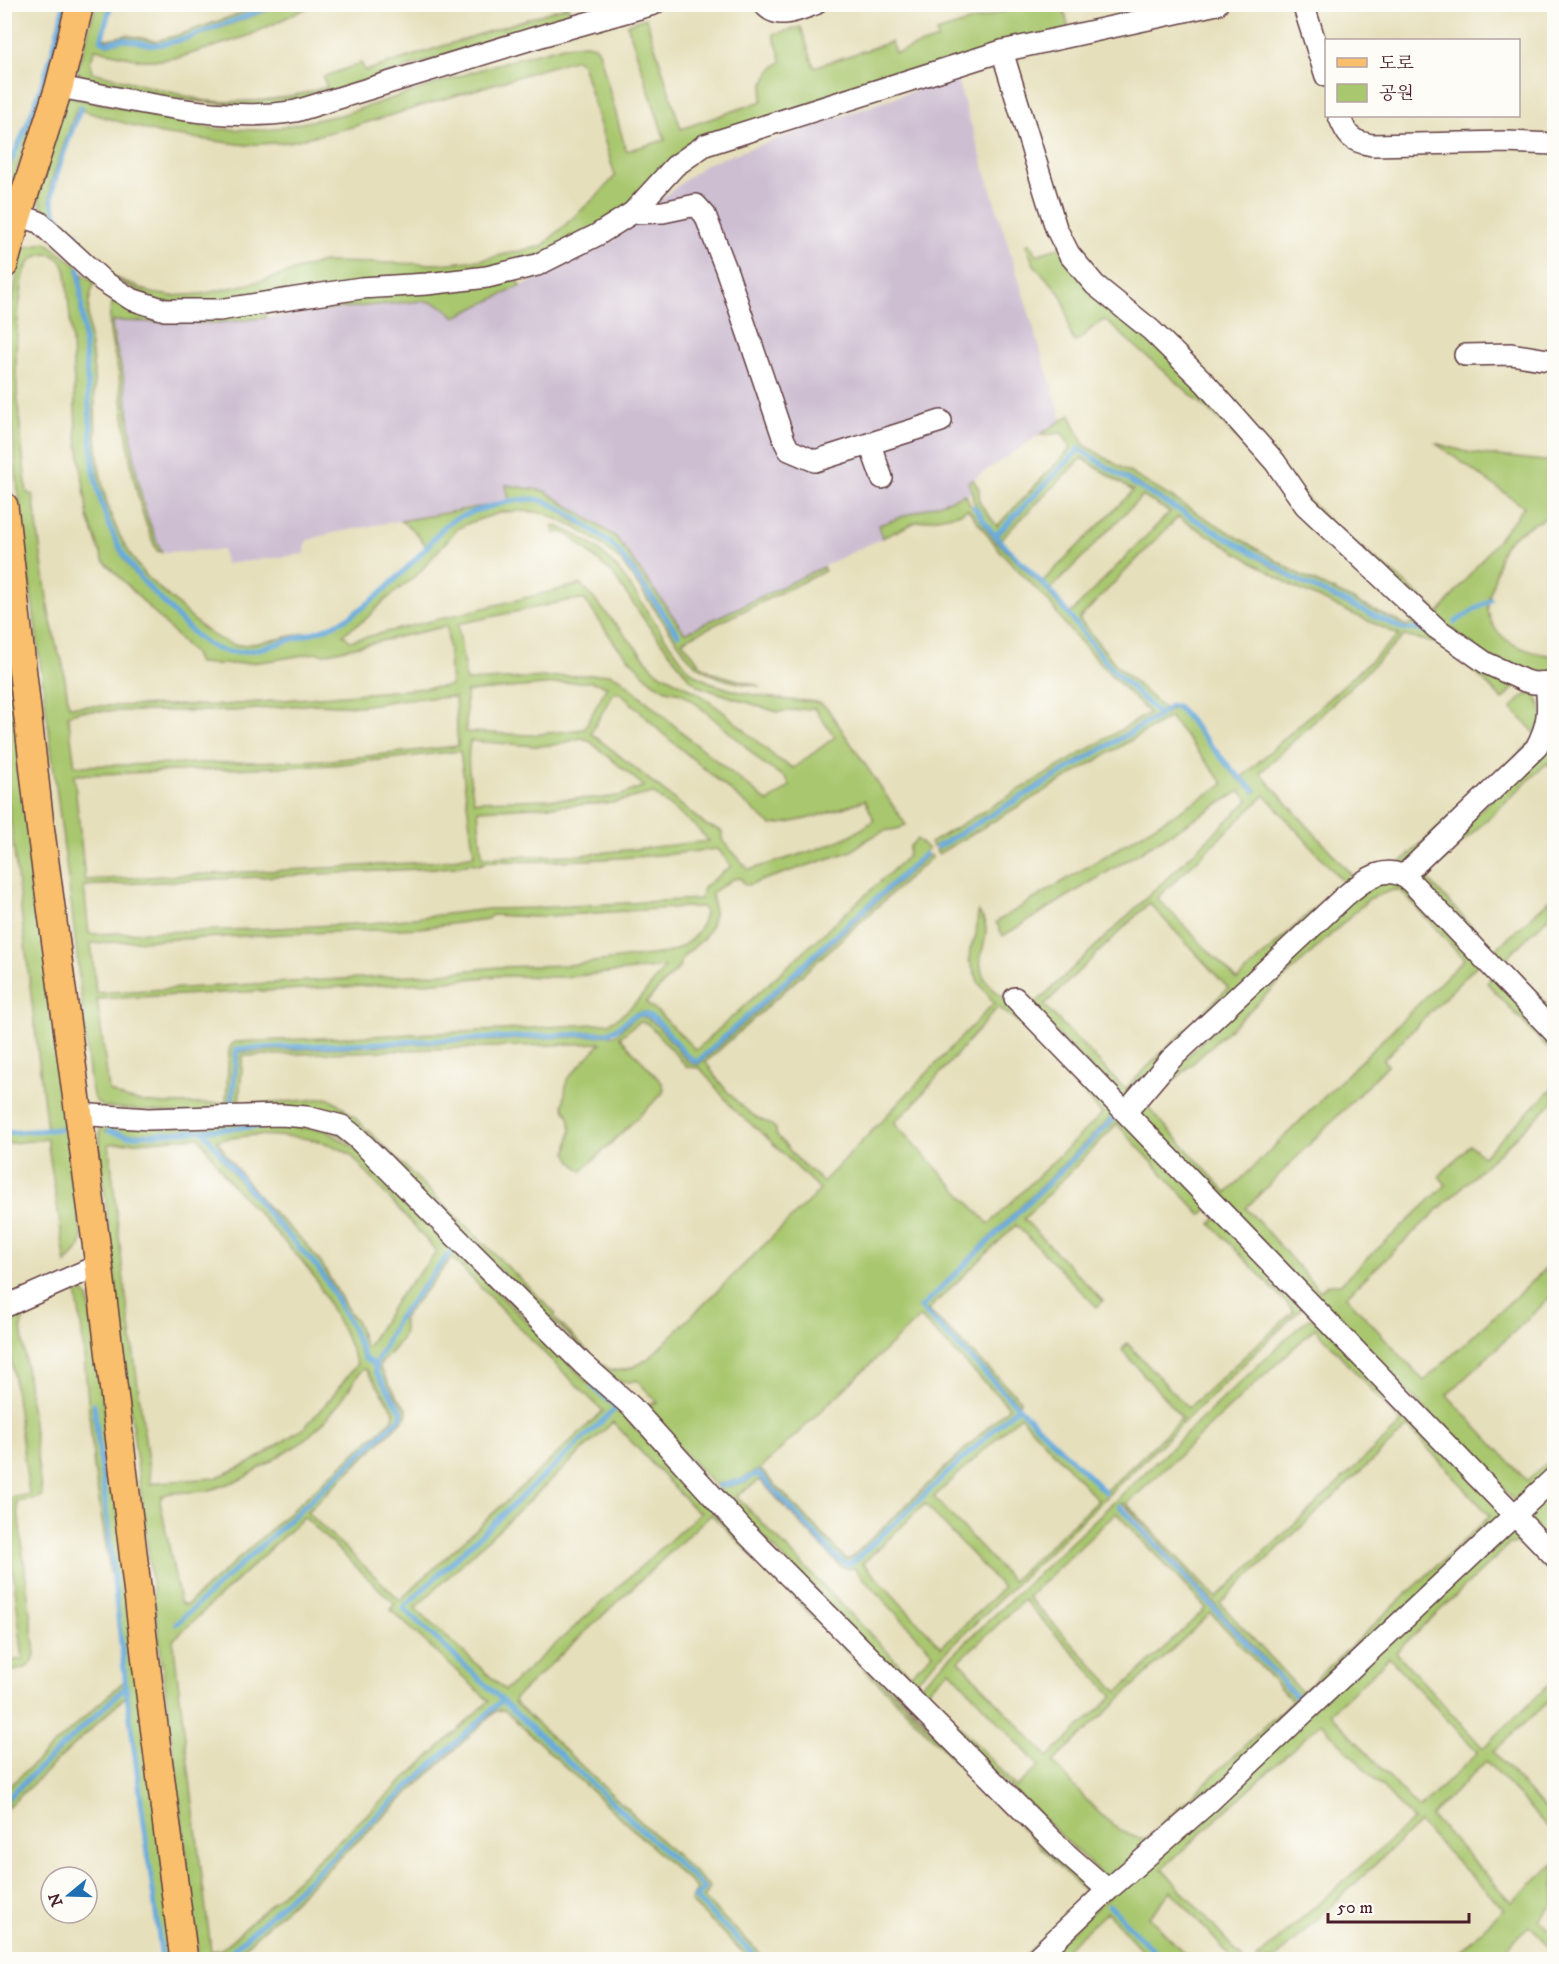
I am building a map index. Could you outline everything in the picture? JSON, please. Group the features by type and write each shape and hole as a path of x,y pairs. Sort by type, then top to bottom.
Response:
{"main road":[{"path":"4,265 11,215 59,87 80,4"},
{"path":"4,506 40,825 99,1265 184,1959"}],"street":[{"path":"59,87 196,111 240,116 274,115 296,111 654,4"},
{"path":"764,4 772,12 780,14 815,4"},
{"path":"11,215 39,222 103,281 131,299 165,310 219,310 361,288 487,277 537,266 568,251 632,213 675,166 705,145 1002,51 1217,4"},
{"path":"1303,4 1325,73"},
{"path":"1002,51 1056,228 1069,254 1095,285 1151,330 1206,384 1275,462 1305,505 1436,628 1486,663 1525,681 1550,682 1546,730 1536,748 1404,876"},
{"path":"1339,117 1346,134 1358,142 1372,145 1506,142 1554,144"},
{"path":"632,213 663,212 696,205 705,214 789,450 815,461 941,421"},
{"path":"1465,355 1511,354 1554,361"},
{"path":"870,445 882,478"},
{"path":"1126,1112 1170,1060 1345,896 1373,875 1386,872 1404,876 1554,1032"},
{"path":"1015,998 1554,1556"},
{"path":"78,1114 148,1119 290,1116 307,1117 342,1126 357,1138 583,1364 632,1407 747,1534 1062,1850 1108,1890"},
{"path":"4,1306 99,1265"},
{"path":"1034,1959 1108,1890 1209,1802 1554,1478"}],"shaded area":[{"path":"956,76 1062,420 969,482 972,492 879,525 882,538 685,633 616,537 545,491 506,486 509,500 328,534 306,541 305,554 225,564 223,550 162,552 146,513 135,466 112,321 214,323 422,301 441,304 455,317 613,241 706,164"}],"green space":[{"path":"66,5 69,5 53,62 13,180 5,191 5,178 40,92"},
{"path":"96,5 110,5 101,42 107,45 123,41 152,46 184,41 283,5 313,5 248,36 181,57 141,60 95,49 90,63 92,72 205,101 221,102 267,100 297,95 327,87 323,77 361,63 365,71 568,6 571,16 301,101 269,108 173,99 84,77 77,72"},
{"path":"264,5 276,5 184,38 152,43 124,38 102,40 102,38 127,35 156,41"},
{"path":"1025,5 1063,5 1069,30 703,141 618,216 533,261 227,304 158,302 104,273 152,293 172,296 202,294 262,281 323,262 440,264 480,260 542,246 600,193 615,176 582,64 576,59 352,127 289,142 246,145 161,134 83,111 81,106 77,107 50,185 50,200 61,226 85,246 87,258 52,222 41,206 38,196 66,96 216,129 268,130 344,114 494,65 563,46 586,44 595,46 599,51 626,151 665,140 627,24 646,18 681,129 762,101 766,78 782,61 773,34 801,27 814,67 891,42 895,53 938,39 936,32"},
{"path":"46,242 77,266 93,473 104,516 115,543 143,584 195,636 218,650 245,653 262,650 337,625 382,593 416,561 442,531 456,520 490,507 526,501 550,505 611,545 633,569 677,635 679,633 632,566 608,539 552,503 536,498 509,500 506,485 545,491 616,537 685,633 823,567 825,571 682,641 701,665 713,673 760,686 712,675 696,664 688,657 621,561 596,540 544,513 502,512 457,529 418,574 384,601 366,619 343,634 350,641 581,584 656,671 696,692 725,713 776,758 793,768 835,737 814,708 777,712 700,687 689,678 648,625 612,573 570,536 561,532 554,533 553,525 575,534 594,546 609,560 635,592 683,662 696,675 706,681 740,692 813,702 827,708 906,825 878,834 852,851 748,885 744,884 740,878 733,879 712,893 714,914 710,928 703,939 684,956 678,969 646,1003 696,1050 908,856 909,847 917,839 928,849 697,1060 683,1050 655,1017 639,1012 607,1031 235,1048 229,1106 233,1107 239,1052 615,1035 637,1017 650,1020 658,1026 689,1062 698,1065 930,855 932,857 706,1062 722,1085 749,1112 774,1127 776,1134 798,1160 823,1182 994,1003 979,983 969,960 970,949 976,935 978,911 984,920 986,929 981,970 988,983 1014,1006 1211,1207 1201,1215 1117,1124 1024,1219 1103,1301 1097,1307 1016,1225 928,1310 1021,1400 1019,1404 923,1308 1114,1121 1110,1118 919,1308 1016,1406 854,1561 847,1562 838,1557 758,1470 742,1479 717,1484 720,1488 744,1483 758,1475 837,1561 845,1565 852,1565 1018,1408 1104,1493 1182,1418 1122,1350 1127,1343 1188,1408 1294,1311 1211,1224 1218,1215 1305,1305 909,1687 907,1688 646,1413 651,1403 658,1403 637,1380 629,1382 615,1380 351,1128 103,1107 94,1099 17,483 7,346 8,324 22,248","holes":["49,254 59,259 66,274 76,429 88,517 103,560 194,654 198,663 242,663 315,653 324,654 447,626 451,686 225,705 69,706 62,660 49,613 33,495 27,493 17,394 16,344 22,282 29,263 40,255","571,600 585,600 616,645 652,682 666,690 681,693 693,701 763,764 786,778 790,786 768,802 692,741 621,679 610,674 466,681 458,624","576,682 592,682 607,686 584,729 531,735 466,732 466,692","613,693 621,693 662,733 771,825 807,819 865,800 874,820 831,844 749,870 722,840 722,831 706,825 591,733","455,697 458,746 332,760 75,766 68,715 80,711 234,711 315,704 361,706 406,699","581,738 588,740 644,786 622,795 604,798 474,801 468,764 470,741 536,746 555,745","460,751 474,855 443,861 85,880 74,775 333,765","653,793 696,827 709,841 580,855 482,857 478,810 611,803","718,849 731,866 704,887 700,899 488,909 372,923 258,929 89,934 84,886 456,867 470,863 480,865 487,861 631,857","686,907 702,907 705,912 701,926 692,938 681,947 667,953 568,965 498,967 432,974 96,993 91,943 421,928 487,919 492,915 535,917","665,967 633,1005 609,1023 235,1042 229,1051 226,1103 165,1104 133,1100 109,1090 97,999 425,983 499,976 566,977","998,1007 1022,1025 1102,1114 989,1224 894,1123 910,1108","639,1022 651,1027 687,1067 700,1068 735,1111 763,1134 820,1190 648,1359 628,1369 620,1370 613,1370 592,1356 554,1317 556,1314 336,1102 327,1098 273,1103 239,1103 243,1056 601,1043 567,1079 563,1106 569,1116 571,1131 567,1152 573,1163 582,1171 662,1094 664,1089 662,1083 620,1037","920,1317 1009,1407 851,1558 846,1559 760,1469","1020,1416 1098,1500 1012,1581 934,1497","760,1480 840,1566 854,1568 933,1653 910,1675 736,1496","925,1504 1003,1588 941,1647 863,1563"]},
{"path":"1030,243 1036,255 1060,247 1185,370 1430,628 1403,628 1293,576 1079,447 995,534 973,501 968,482 973,479 979,489 979,502 997,526 1071,448 1062,433 1039,435 1070,415 1084,445 1297,573 1407,626 1413,621 1303,517 1276,482 1220,420 1105,320 1075,342 1070,332 1062,298 1057,289 1034,264 1026,245"},
{"path":"82,274 95,282 88,316 101,479 115,526 127,549 154,584 203,628 226,642 248,645 311,632 248,651 218,649 202,640 188,627 145,581 128,559 107,516 98,479 86,353"},
{"path":"515,276 521,286 455,317 440,305 422,301 301,312 299,304"},
{"path":"114,299 264,310 266,318 214,323 112,321 113,336 124,381 140,490 162,552 157,551 148,530 131,465 119,376 111,337 110,318"},
{"path":"1435,443 1471,453 1554,462 1554,514 1520,531 1504,546 1499,557 1488,609 1491,620 1503,637 1522,648 1554,656 1554,679 1488,660 1323,518 1398,577 1439,613 1524,507"},
{"path":"1080,451 1142,491 1236,544 1291,579 1403,631 1434,632 1517,684 1503,700 1447,646 1404,636 1260,773 1358,882 1124,1101 1020,997 1021,990 1036,1003 1249,800 1240,791 1003,936 996,922 1224,784 1170,717 938,854 936,850 1172,709 1179,710 1233,774 1255,793 1257,790 1242,777 1399,635 1294,587 1178,517 1079,619 1116,665 1164,709 1160,713 1112,667 1069,615 1170,512 1142,496 1050,590 1042,582 1133,491 1082,458 1001,539 998,536","holes":["1265,795 1343,882 1237,980 1157,898","1149,903 1228,988 1125,1089 1044,1005"]},
{"path":"966,494 969,503 994,539 1047,591 1110,669 1157,714 933,847 930,843 1149,713 1067,627 1049,602 999,550 968,509 958,514 916,522 882,538 879,525"},
{"path":"495,504 456,518 426,546 414,531 401,521"},
{"path":"4,606 82,1240 79,1248 66,1264 47,1139 5,1144 5,1134 63,1129 47,1129 4,767"},
{"path":"1530,693 1539,702 1542,715 1541,729 1534,748 1405,871 1398,865 1535,739 1536,734 1511,708"},
{"path":"1554,699 1554,736 1549,753 1554,758 1554,771 1547,763 1426,877 1494,951 1554,896 1554,912 1505,959 1554,1012 1554,1026 1415,873 1539,753"},
{"path":"1393,878 1480,962 1383,1060 1388,1065 1246,1208 1320,1291 1328,1284 1340,1284 1446,1185 1439,1176 1470,1145 1483,1156 1554,1087 1554,1101 1346,1296 1424,1381 1554,1261 1554,1294 1447,1395 1527,1481 1554,1456 1554,1472 1518,1504 1139,1118 1139,1103 1350,897","holes":["1393,890 1401,891 1464,959 1227,1193 1147,1106 1369,899"]},
{"path":"1493,975 1554,1040 1554,1055 1487,983"},
{"path":"291,1120 322,1124 335,1128 374,1159 542,1330 603,1388 628,1408 750,1543 1065,1860 1094,1883 1098,1893 1094,1899 1029,1959 1021,1959 1089,1896 711,1514 515,1698 514,1702 710,1887 703,1898 766,1959 760,1959 697,1898 705,1888 405,1608 617,1409 747,1547 1024,1824 1093,1890 1093,1887 1070,1867 749,1545 627,1413 601,1393 355,1145 325,1127 282,1123 128,1134 109,1130 105,1131 128,1137 282,1126 325,1130 353,1147 453,1248 397,1317 374,1363 366,1358 353,1327 330,1283 318,1266 208,1138 230,1169 277,1226 321,1274 342,1311 361,1355 373,1365 375,1373 401,1412 399,1417 176,1623 177,1625 401,1419 404,1411 378,1372 376,1365 399,1319 454,1250 600,1395 615,1407 402,1607 500,1700 226,1954 211,1956 212,1959 199,1959 99,1144 102,1124 109,1122 156,1124","holes":["254,1135 292,1137 317,1141 340,1149 351,1155 437,1252 397,1299 368,1346 365,1347 357,1322 323,1266 306,1244 264,1203 217,1140","199,1137 229,1181 315,1278 346,1337 357,1364 305,1427 250,1463 215,1478 151,1484 123,1273 109,1144","452,1258 603,1411 400,1600 307,1512 407,1416 407,1409 379,1367 401,1339 404,1326 402,1319","367,1370 394,1411 393,1419 189,1603 185,1605 180,1602 160,1501 162,1496 170,1493 207,1491 242,1479 301,1443 338,1405 360,1372","613,1422 696,1511 701,1512 505,1690 415,1608","304,1517 395,1604 391,1610 489,1701 222,1949 211,1951 173,1640"]},
{"path":"76,1289 81,1290 88,1297 96,1344 175,1959 163,1959 127,1687 95,1404 92,1405 113,1577 110,1572 94,1468"},
{"path":"28,1309 21,1326 42,1497 17,1502 35,1654 28,1666 20,1670 5,1672 5,1662 23,1659 5,1499 29,1494 8,1335 14,1315"},
{"path":"1310,1319 1317,1319 1497,1500 1502,1518 1148,1850 1105,1878 912,1693 1303,1323","holes":["1315,1328 1402,1423 1216,1598 1127,1504","1408,1427 1490,1516 1302,1692 1220,1603","1123,1503 1303,1701 1302,1703 1298,1702 1119,1508 1119,1504","1116,1513 1206,1608 1118,1692 1028,1597","1024,1600 1113,1696 1048,1757 959,1661","1211,1613 1292,1701 1145,1840 1118,1829 1083,1796 1053,1762","950,1670 1039,1766 1016,1787 927,1691"]},
{"path":"1554,1486 1554,1503 1551,1506 1554,1510 1554,1552 1535,1529 1528,1513"},
{"path":"1518,1529 1554,1564 1554,1577 1523,1545 1510,1544 1396,1652 1483,1748 1554,1680 1554,1696 1493,1752 1554,1819 1554,1834 1486,1761 1431,1816 1512,1902 1554,1864 1554,1904 1539,1920 1554,1936 1554,1950 1530,1926 1494,1959 1451,1959 1504,1909 1419,1823 1275,1959 1256,1959 1413,1820 1321,1723 1162,1869 1243,1959 1233,1959 1171,1891 1149,1917 1190,1959 1150,1959 1107,1912 1055,1959 1040,1960 1505,1531","holes":["1389,1658 1478,1752 1419,1809 1330,1713"]},
{"path":"124,1681 124,1686 5,1799 5,1790"},
{"path":"125,1690 126,1696 5,1810 5,1803"},
{"path":"503,1702 702,1888 694,1898 756,1959 750,1959 692,1903 691,1900 697,1890 695,1887 504,1710 496,1711 232,1959 214,1959 226,1958"}],"waterway":[{"path":"4,175 40,91 64,4"},
{"path":"111,4 101,41 107,43 123,39 153,45 184,39 279,4"},
{"path":"77,234 68,228 55,212 52,193 58,169 81,107"},
{"path":"79,269 94,473 105,514 130,565 184,624 207,644 230,652 260,649 335,624 352,615 381,592 451,521 485,508 528,499 554,505 590,528 618,551 678,634"},
{"path":"995,536 1079,449 1291,577 1403,629 1429,630"},
{"path":"937,847 1160,715 1111,668 1049,590 995,536 974,507"},
{"path":"1455,622 1490,600"},
{"path":"1160,715 1170,706 1177,706 1231,769 1254,790"},
{"path":"231,1107 237,1049 607,1033 612,1032 631,1017 640,1014 655,1019 683,1052 697,1062 925,854"},
{"path":"1018,1407 921,1308 1112,1120"},
{"path":"109,1131 128,1136 265,1126"},
{"path":"4,1133 61,1129"},
{"path":"206,1135 271,1217 317,1267 352,1328 365,1359 375,1365"},
{"path":"176,1624 400,1418 402,1412 376,1372 375,1365 398,1318 454,1248"},
{"path":"592,1386 619,1409"},
{"path":"94,1404 126,1687 162,1960"},
{"path":"617,1407 403,1608 704,1888 695,1898 759,1960"},
{"path":"719,1486 743,1481 758,1473 838,1559 846,1564 852,1563 1018,1407 1105,1492"},
{"path":"1120,1506 1300,1701"},
{"path":"4,1801 126,1687"},
{"path":"216,1957 226,1956 502,1700"},
{"path":"1109,1905 1162,1960"}]}
